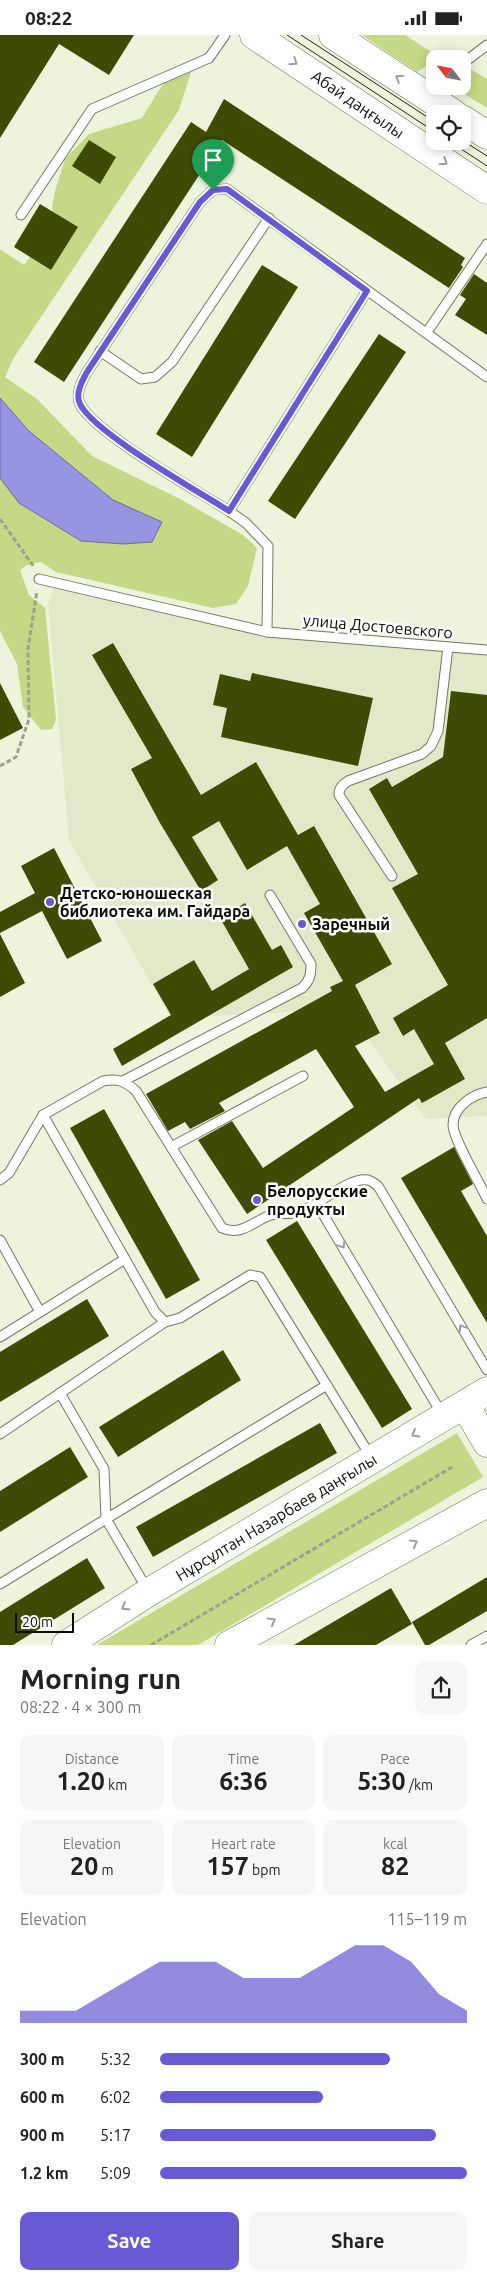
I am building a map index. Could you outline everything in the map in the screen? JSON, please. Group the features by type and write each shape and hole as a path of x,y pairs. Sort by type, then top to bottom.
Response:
{"main road":[{"name":"Абай даңғылы","path":"254,35 487,191"},
{"path":"333,35 427,92 443,105"},
{"path":"471,125 487,135"},
{"path":"465,1404 487,1443"},
{"name":"Нұрсұлтан Назарбаев даңғылы","path":"66,1645 149,1592 465,1404"},
{"path":"229,1645 487,1503"}],"lane":[{"path":"21,215 92,109 209,58 224,35"},
{"path":"471,57 487,45"},
{"path":"267,632 268,546 246,523 229,511 126,446 91,419 79,403 80,386 100,351 200,202 213,190 227,189 487,377"},
{"path":"100,351 142,379 155,377 172,362 269,218"},
{"path":"426,332 487,244"},
{"path":"229,511 367,291"},
{"name":"улица Достоевского","path":"39,579 267,632 487,649"},
{"path":"392,876 339,795 339,791 342,785 348,781 422,754 431,746 438,731 448,647"},
{"path":"122,1081 308,983 311,975 311,963 270,895"},
{"path":"171,1147 303,1075"},
{"path":"0,1180 9,1173 43,1115 103,1081 112,1079 122,1081 136,1091 222,1228 228,1231 235,1232 245,1229 269,1216 283,1212 297,1213 317,1204 355,1181 369,1180 378,1186 487,1369"},
{"path":"487,1093 471,1098 457,1110 453,1125 458,1140 487,1199"},
{"path":"43,1115 155,1312 165,1322"},
{"path":"317,1204 465,1404"},
{"path":"0,1240 40,1312"},
{"path":"0,1337 125,1259"},
{"path":"0,1434 165,1322 180,1318 250,1275 260,1277 372,1460"},
{"path":"0,1584 327,1385"},
{"path":"60,1393 104,1469 106,1519 149,1592"},
{"path":"471,1645 487,1637"}],"path":[{"path":"0,519 40,576 28,648 29,719 16,757 0,766"},
{"path":"151,1645 454,1467"}],"shaded area":[{"name":"Заречный","path":"55,584 206,623 487,645 487,1116 426,1119 346,1009 171,1018 69,840 48,604"}],"green space":[{"path":"362,35 405,35 428,50 426,50 426,66 417,72"},
{"path":"178,66 191,72 179,110 13,359 5,377 37,399 92,456 180,499 243,535 257,548 248,586 236,604 213,608 56,572 41,562 27,565 20,570 29,595 45,608 56,720 52,729 41,730 23,707 17,664 0,631 0,249 24,265 54,226 52,207 65,159 89,134 142,118 159,90"},
{"path":"471,69 487,79 487,108 466,95 471,95"},
{"path":"457,1433 483,1477 198,1645 97,1645"}],"water":[{"path":"0,398 29,431 113,500 162,522 152,542 123,544 81,541 19,503 0,478"}],"building":[{"path":"0,35 134,35 109,75 59,44 0,138"},
{"path":"224,99 465,258 461,265 463,267 449,288 222,140 64,382 34,362 191,122 206,132"},
{"path":"89,140 116,157 100,184 72,166"},
{"path":"40,204 78,227 51,270 14,247"},
{"path":"262,265 298,287 192,457 156,434"},
{"path":"474,274 487,283 487,335 455,315 466,299 460,295"},
{"path":"379,334 406,352 295,519 268,501"},
{"path":"113,643 201,795 256,762 298,835 314,826 392,964 355,985 380,1033 355,1046 385,1092 434,1064 414,1029 403,1036 393,1018 448,985 392,888 418,874 369,789 387,778 392,787 443,757 451,691 487,695 487,1018 445,1043 465,1079 422,1103 419,1098 247,1214 198,1140 232,1121 263,1168 354,1107 316,1049 219,1103 225,1111 190,1129 185,1122 168,1131 146,1094 332,991 330,987 343,981 304,913 320,904 287,846 247,870 219,821 192,837 218,880 201,891 160,823 131,769 152,758 92,655"},
{"path":"252,673 373,698 358,766 221,737 227,708 213,705 220,674 250,681"},
{"path":"0,683 23,728 0,740"},
{"name":"Детско-юношеская библиотека им. Гайдара","path":"54,848 102,941 67,959 42,911 0,933 0,912 35,893 21,866"},
{"path":"245,903 272,950 281,945 293,967 122,1066 113,1049 171,1015 153,984 194,960 212,991 249,969 220,918"},
{"path":"0,934 25,983 0,997"},
{"path":"104,1109 200,1280 166,1299 70,1128"},
{"path":"454,1147 473,1184 461,1191 487,1236 487,1323 401,1178"},
{"path":"297,1221 412,1409 382,1428 266,1240"},
{"path":"87,1299 109,1336 0,1402 0,1352"},
{"path":"223,1350 241,1380 118,1457 99,1427"},
{"path":"320,1423 337,1453 153,1557 136,1527"},
{"path":"70,1447 88,1477 0,1532 0,1491"},
{"path":"87,1558 105,1588 13,1645 0,1645 0,1612"},
{"path":"487,1577 487,1611 429,1645 425,1645 412,1622"},
{"path":"391,1588 412,1624 376,1645 294,1645"}],"tram line":[{"path":"287,35 426,126"},
{"path":"301,35 426,116"},
{"path":"471,146 487,156"},
{"path":"463,150 487,166"}],"place":[{"name":"Детско-юношеская библиотека им. Гайдара","path":"50,902"},
{"name":"Заречный","path":"302,924"},
{"name":"Белорусские продукты","path":"257,1200"}],"route":[{"path":"227,189 367,291 229,511 126,446 91,419 79,403 80,386 100,351 200,202 213,190 227,189"}]}
